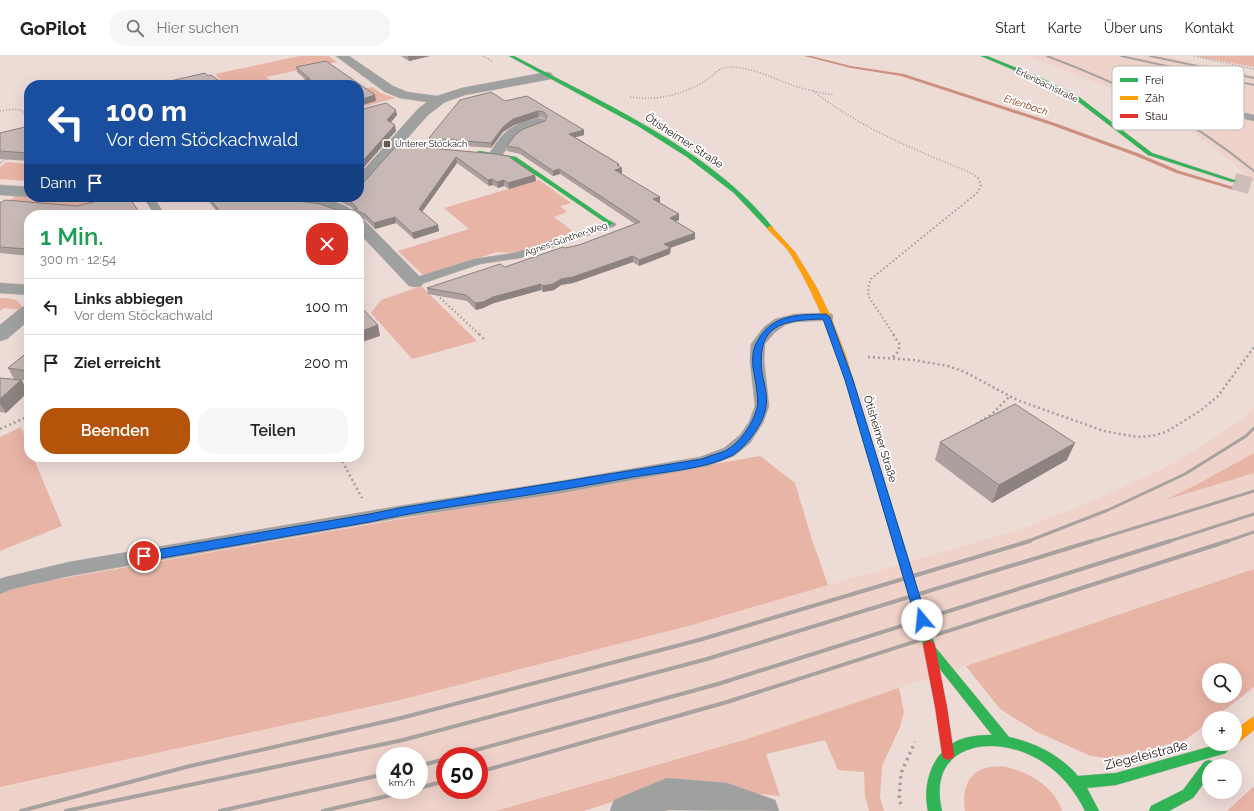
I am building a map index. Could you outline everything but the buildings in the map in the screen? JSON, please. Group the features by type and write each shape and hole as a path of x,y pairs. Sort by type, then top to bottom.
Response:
{"main road":[{"name":"Ötisheimer Straße","path":"511,56 650,131 714,173 749,204 793,253 813,288 842,356 930,649 948,754"},
{"name":"Erlenbachstraße","path":"983,56 1037,78 1077,98 1112,125"},
{"name":"Erlenbachstraße","path":"1119,130 1150,154 1234,181"},
{"name":"Agnes-Günther-Weg","path":"472,152 496,154 514,158 611,224"},
{"path":"930,649 1005,741"},
{"path":"1242,732 1254,723"},
{"path":"935,811 932,786 937,768 948,754 964,744 983,740 1005,741 1030,749 1054,763 1075,783 1088,802 1092,811"},
{"name":"Ziegeleistraße","path":"1075,783 1116,779 1208,751"},
{"name":"Ziegeleistraße","path":"1215,759 1221,751"},
{"name":"Ziegeleistraße","path":"1156,811 1188,794 1202,775"}],"street":[{"path":"342,56 389,89 412,96 437,100"},
{"path":"364,179 397,147 422,112 437,100 534,69"},
{"path":"473,89 548,76"},
{"path":"394,102 412,96"},
{"path":"496,154 513,131 539,122"},
{"path":"0,190 24,192"},
{"path":"307,202 339,210"},
{"path":"325,210 338,202"},
{"path":"364,229 418,281"},
{"path":"0,288 24,290"},
{"path":"0,335 24,315"},
{"path":"626,811 667,794 727,800 763,811"}],"lane":[{"path":"1244,116 1254,118"},
{"name":"Agnes-Günther-Weg","path":"418,281 478,261 516,256 611,224"},
{"path":"0,587 8,583 69,569 362,520 399,512 703,462 729,452 745,439 756,423 762,406 757,360 758,344 769,330 780,322 795,318 826,317"}],"path":[{"path":"1194,56 1240,66"},
{"path":"1244,67 1254,69"},
{"path":"626,96 638,99 662,98 688,90 712,77 720,69 730,68 741,69 813,91 834,95"},
{"path":"813,91 832,106 910,148 969,172 978,178 981,185 977,193 871,279 868,288 869,297 900,345 898,352 892,358"},
{"path":"0,111 16,109 24,111"},
{"path":"0,163 12,156"},
{"path":"418,281 486,341"},
{"path":"842,356 892,358 957,369 983,381 1009,397 1094,429 1116,434 1145,437 1165,433 1185,421 1218,396 1254,347"},
{"path":"974,426 992,414 1009,397"},
{"path":"0,429 24,418"},
{"path":"343,462 363,500 399,512"}],"shaded area":[{"path":"300,56 329,56 337,62 266,77 269,80 220,80 215,74"},
{"path":"1028,56 1166,56 1212,66 1112,66 1112,89"},
{"path":"1197,56 1254,56 1254,67 1205,58"},
{"path":"1244,73 1254,75 1254,182 1220,152 1188,130 1244,130"},
{"path":"372,87 381,93 395,98 364,107 364,89"},
{"path":"7,162 24,164 24,181 0,179 0,167"},
{"path":"539,180 571,203 560,206 567,212 554,217 575,233 514,253 497,252 424,276 398,251 469,229 444,208"},
{"path":"16,196 24,197 24,202 107,202 83,208 7,202"},
{"path":"421,286 477,341 412,359 371,313 381,300"},
{"path":"0,298 16,300 22,308 20,310 4,308 0,311"},
{"path":"1254,406 1254,453 1198,484 1168,498 1254,473 1254,569 744,740 496,811 0,811 0,787 400,700 692,625 1021,529 1095,500 1171,465 1243,419"},
{"path":"21,427 24,434 24,462 35,462 62,526 0,551 0,437"},
{"path":"1254,453 1254,473 1165,500 1198,484"},
{"path":"760,456 795,483 812,540 828,585 692,625 400,700 0,787 0,593 13,587"},
{"path":"1254,569 1254,687 1242,696 1242,663 1202,663 1202,703 1233,703 1223,711 1202,711 1202,727 1185,740 1107,758 1091,756 1037,732 1000,709 966,666"},
{"path":"899,688 904,712 900,727 882,766 880,797 884,811 869,811 865,796 864,772 838,770 825,740 766,754 780,796 667,784 584,811 496,811 744,740"},
{"path":"1002,766 1020,771 1046,787 1053,794 1062,811 965,811 965,791 974,774 988,767"},
{"path":"1254,786 1254,811 1227,811 1240,799 1242,799 1242,797"}],"waterway":[{"name":"Erlenbach","path":"806,56 851,67 902,75 1053,124 1138,155 1178,172 1234,188"}],"tunnel":[{"path":"1234,181 1254,187"}],"railway":[{"path":"1047,56 1112,83"},
{"path":"1121,56 1167,66"},
{"path":"1150,56 1197,66"},
{"path":"1244,76 1254,78"},
{"path":"1244,83 1254,85"},
{"path":"1198,130 1230,152 1254,171"},
{"path":"1026,542 1108,510 1185,474 1246,436 1254,428"},
{"path":"1089,542 1254,491"},
{"path":"1167,542 1254,514"},
{"path":"1227,541 1254,532"},
{"path":"21,811 190,766 401,718 699,640 1030,541"},
{"path":"66,811 403,740 707,659 1092,541"},
{"path":"487,747 718,684 1170,541"},
{"path":"488,769 727,702 1227,541"},
{"path":"428,764 436,761"},
{"path":"220,811 376,776"},
{"path":"428,786 436,783"},
{"path":"323,811 376,799"}],"traffic: fast":[{"path":"511,56 665,140 721,179 736,192 770,228"},
{"path":"983,56 1037,78 1077,98 1112,125"},
{"path":"1119,130 1150,154 1234,181"},
{"path":"479,153 514,158 611,224"},
{"path":"854,396 929,645"},
{"path":"932,651 1005,741"},
{"path":"935,811 933,800 935,778 939,767 949,754 962,745 977,741 994,740 1027,748 1055,763 1076,785 1092,811"},
{"path":"1075,783 1116,779 1215,751"},
{"path":"1156,811 1188,794 1202,775"}],"traffic: slow":[{"path":"770,228 793,253 813,288 827,317 842,356 854,396"},
{"path":"1242,732 1254,723"}],"traffic: jam":[{"path":"929,645 948,754"}],"place":[{"name":"Unterer Stöckach","path":"387,144"}],"route":[{"path":"144,556 703,462 729,452 745,439 756,423 762,406 757,360 758,344 769,330 780,322 795,318 826,317 842,356 922,620"}]}
